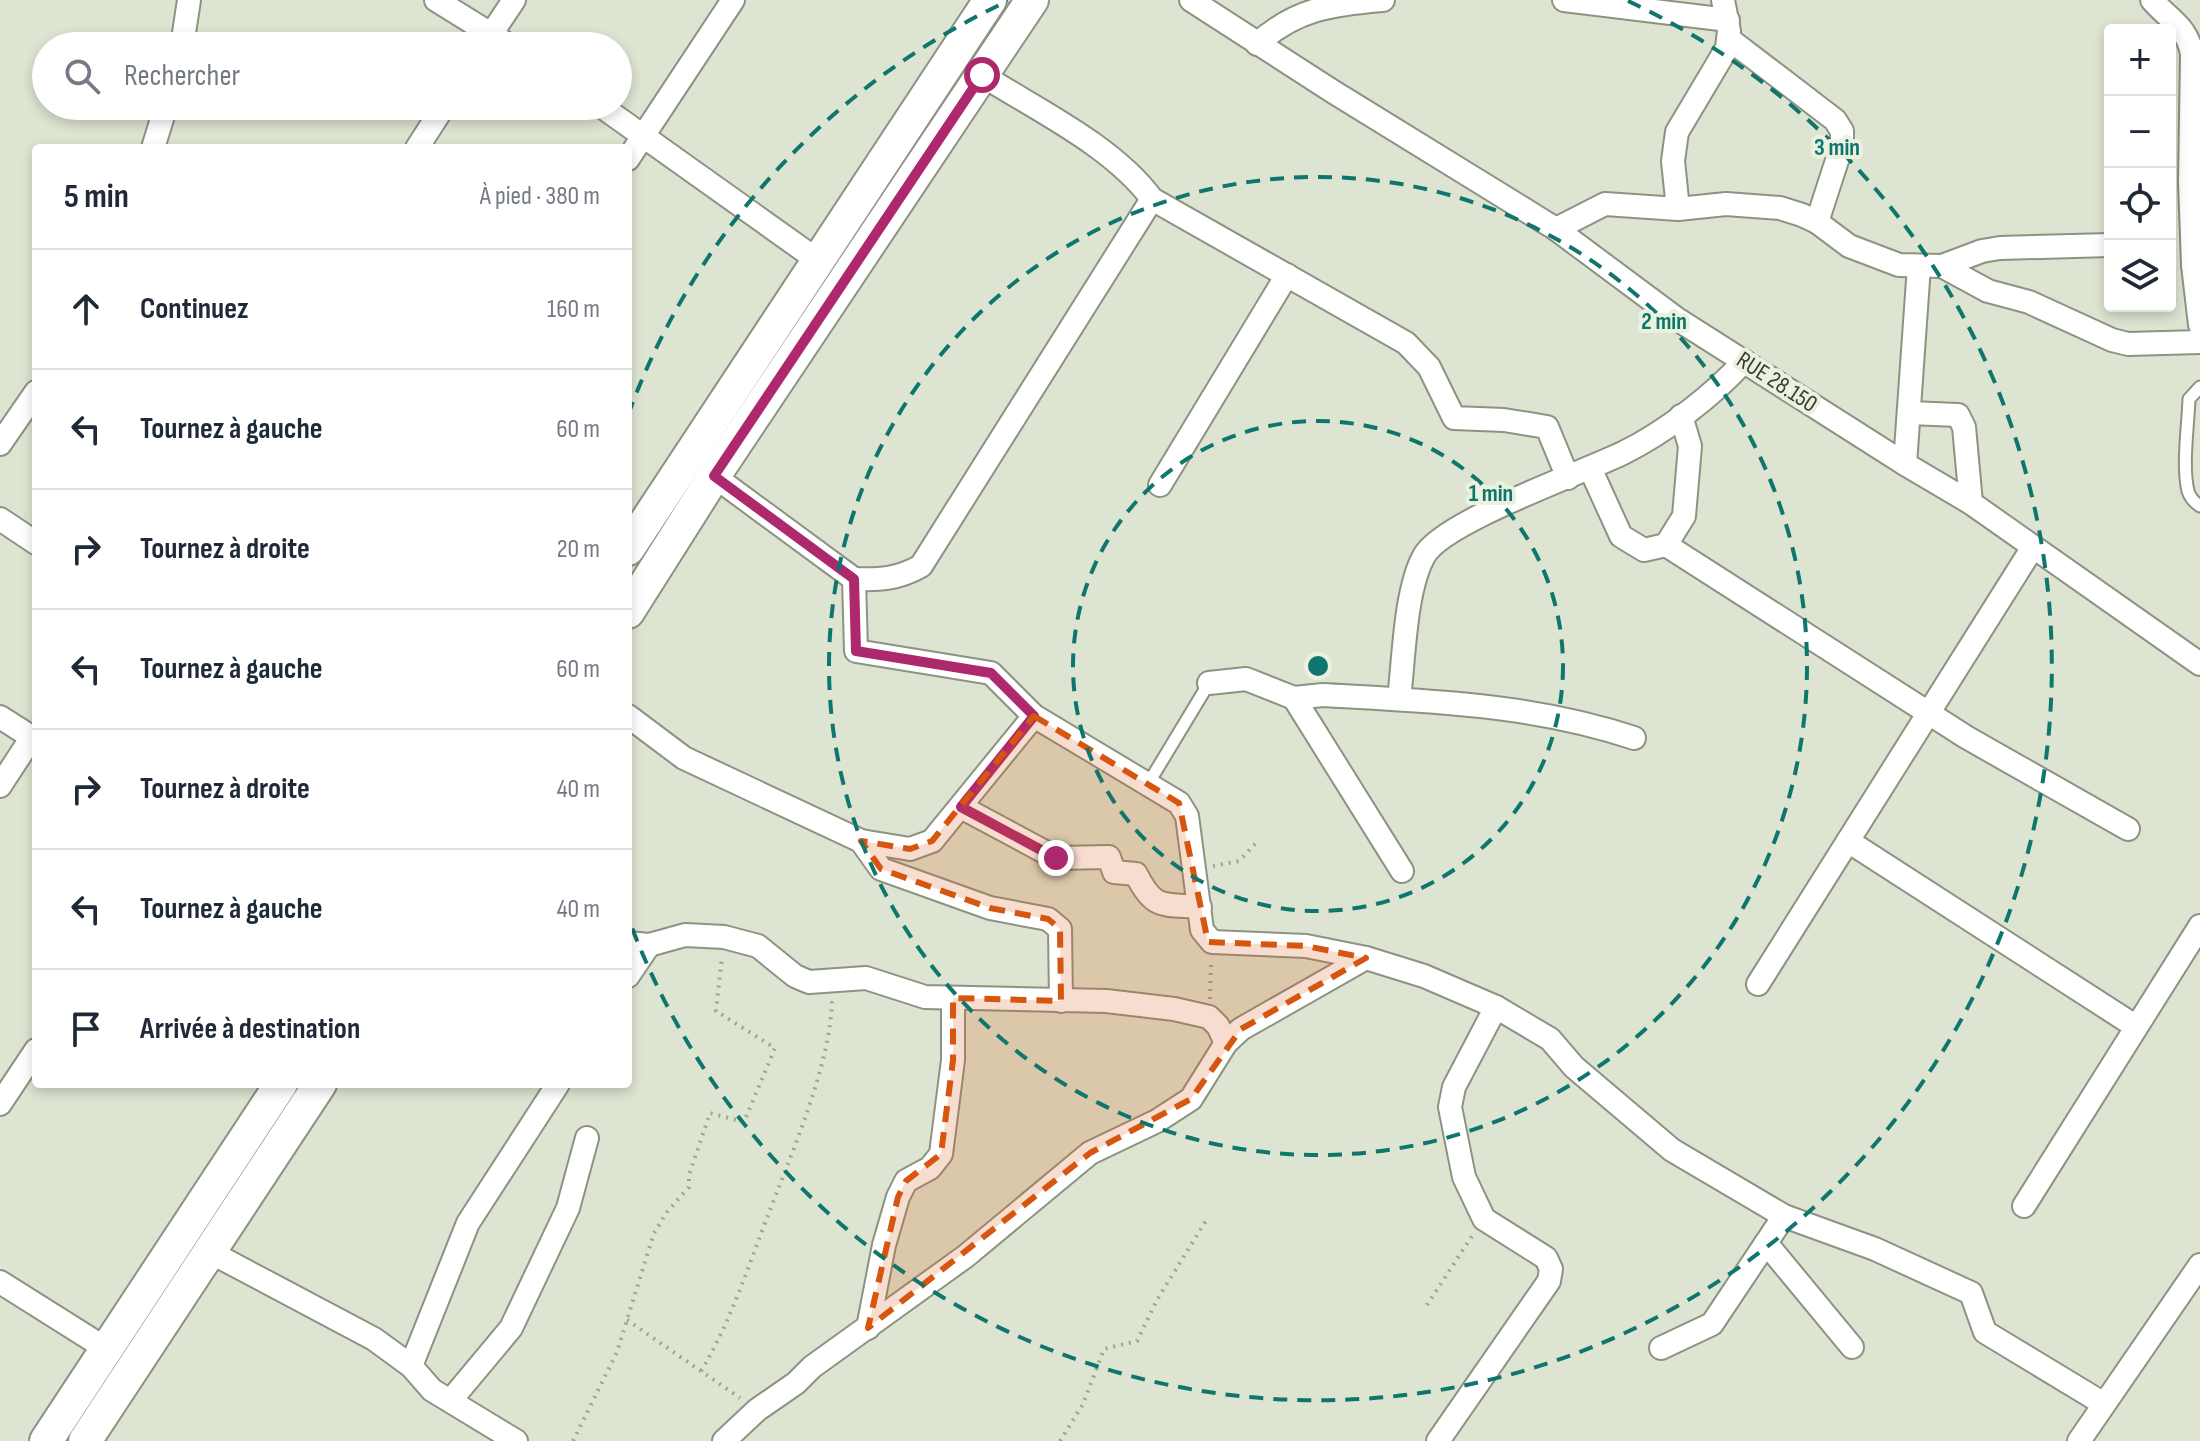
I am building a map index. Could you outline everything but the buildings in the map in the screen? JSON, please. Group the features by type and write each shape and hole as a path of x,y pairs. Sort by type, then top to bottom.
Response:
{"main road":[{"path":"632,543 990,0"},
{"path":"632,606 714,476 1032,0"},
{"path":"46,1441 278,1088"},
{"path":"85,1441 317,1088"}],"street":[{"path":"184,32 189,0"},
{"path":"436,0 481,32"},
{"path":"500,32 514,0"},
{"path":"632,153 733,0"},
{"name":"RUE 28.150","path":"1191,0 1556,229 1677,319 1971,503 2200,664"},
{"path":"1257,44 1279,24 1307,12 1383,0"},
{"path":"1564,0 1727,20 1840,126 1842,145 1817,222"},
{"path":"2152,0 2191,32 2188,36 2192,54 2200,325"},
{"path":"1678,209 1673,161 1677,132 1720,61 1727,20"},
{"path":"982,75 1115,159 1137,179 1152,199 1406,343 1429,367 1454,418 1504,420 1547,427 1568,478"},
{"path":"154,144 162,120"},
{"path":"420,144 435,120"},
{"path":"622,120 820,262"},
{"path":"2176,196 2195,180"},
{"path":"714,476 854,579 886,580 903,576 921,566 1152,199"},
{"path":"1556,229 1605,204 1678,209 1726,204 1780,208 1817,222 1849,246 1899,265 1942,266 1969,255 2000,248 2104,245"},
{"path":"1905,464 1919,266"},
{"path":"1942,266 1988,291 2029,302 2112,340 2128,344 2200,342"},
{"path":"1160,485 1287,275"},
{"path":"1399,699 1414,577 1434,541 1468,521 1627,452 1710,396 1744,361"},
{"path":"0,444 32,398"},
{"path":"1909,413 1958,415 1964,427 1971,503"},
{"path":"1590,468 1621,536 1644,550 1666,545 1684,516 1690,446 1681,416"},
{"path":"0,519 32,540"},
{"path":"1666,545 1929,713 2128,829"},
{"path":"1758,984 2033,547"},
{"path":"854,579 856,651 991,673 1034,716 1179,803 1187,816 1202,930 1212,942 1306,946 1366,958 1424,976 1496,1007 1550,1039 1574,1067 1672,1150 1784,1216 1875,1249 1971,1293 1985,1332 2104,1404"},
{"path":"1209,683 1246,679 1294,698 1323,695 1399,699 1520,710 1582,721 1634,738"},
{"path":"1294,698 1402,871"},
{"path":"632,719 684,758 861,841 910,849 932,841 1034,716"},
{"path":"0,717 32,738"},
{"path":"0,786 32,742"},
{"path":"961,807 1056,858 1109,857 1114,872 1136,874 1147,895 1158,903 1200,907"},
{"path":"861,841 881,869 990,908 1048,919 1060,929 1061,1001"},
{"path":"1848,841 2135,1026"},
{"path":"2024,1206 2200,926"},
{"path":"632,963 638,944 685,935 724,937 758,946 795,976 809,982 866,978 925,997 1120,1003 1174,1009 1209,1017 1218,1026 1226,1043"},
{"path":"724,1441 757,1410 796,1383 812,1367 966,1256 1090,1153 1157,1121 1191,1099 1226,1043 1241,1029 1366,958"},
{"path":"868,1328 884,1245 898,1197 906,1181 930,1168 941,1154 953,1060 953,998"},
{"path":"1438,1441 1549,1281 1551,1269 1546,1258 1484,1219 1464,1177 1450,1107 1454,1087 1496,1007"},
{"path":"0,1104 32,1056"},
{"path":"411,1366 456,1246 555,1088"},
{"path":"451,1400 511,1328 568,1208 587,1138"},
{"path":"1661,1348 1712,1324 1784,1216"},
{"path":"1766,1243 1852,1347"},
{"path":"210,1252 374,1339 411,1366 432,1390 516,1441"},
{"path":"2079,1441 2200,1265"},
{"path":"0,1282 108,1350"}],"lane":[{"path":"2200,387 2189,399 2187,474 2188,491 2192,500 2200,506"},
{"path":"1148,784 1209,683"}],"path":[{"path":"1195,869 1239,861 1258,841"},
{"path":"573,1441 594,1393 607,1377 654,1233 689,1187 689,1175 710,1113 744,1122 775,1048 716,1011 724,937"},
{"path":"1209,1017 1212,942"},
{"path":"701,1371 720,1339 795,1146 829,1032 832,982"},
{"path":"1060,1441 1083,1404 1104,1349 1137,1341 1157,1300 1207,1219"},
{"path":"1427,1305 1484,1219"},
{"path":"627,1320 757,1410"}],"highlighted area":[{"path":"1034,716 1179,803 1208,942 1306,946 1366,958 1241,1029 1191,1099 1090,1153 868,1328 898,1197 906,1181 941,1154 953,1060 953,998 1061,1001 1060,929 1048,919 990,908 881,869 861,841 910,849 932,841"}],"route":[{"path":"982,75 714,476 854,579 856,651 991,673 1034,716 961,807 1056,858"}]}
